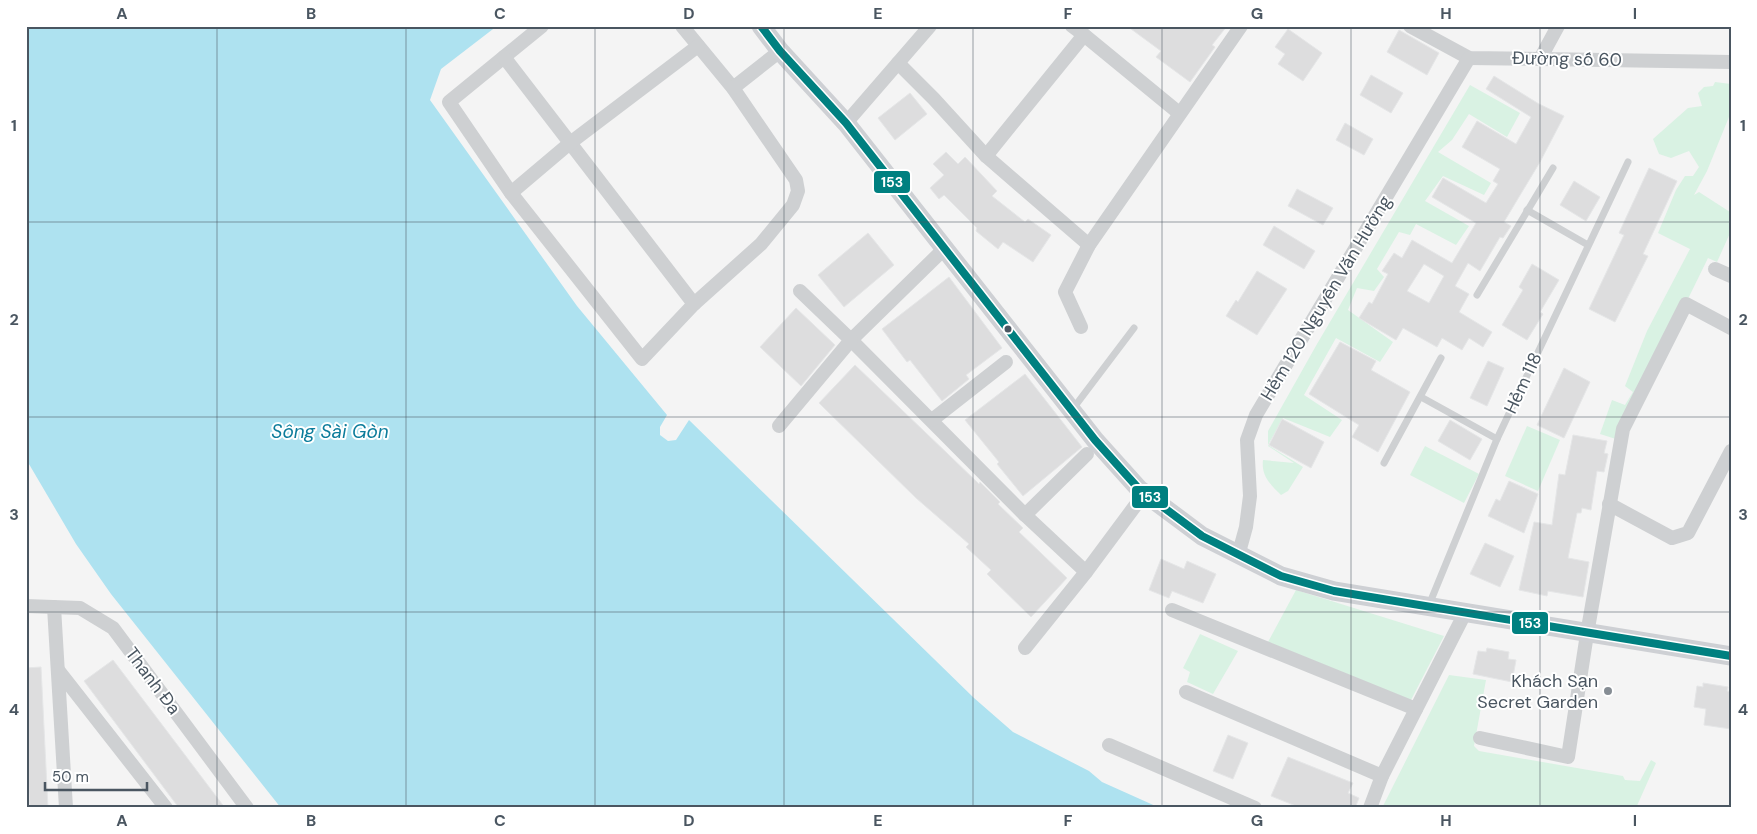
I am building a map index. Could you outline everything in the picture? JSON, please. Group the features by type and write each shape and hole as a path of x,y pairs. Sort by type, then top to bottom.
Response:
{"main road":[{"path":"761,26 780,51 846,123 1072,410 1137,498 1238,556 1281,576 1334,591 1428,608 1731,656"}],"street":[{"path":"542,26 449,102 511,193 642,359 694,304 761,244 794,205 798,191 796,180 733,88 682,26"},
{"path":"846,123 930,26"},
{"path":"1072,26 1179,113"},
{"path":"1081,327 1065,292 1089,245 1241,26"},
{"name":"Đường số 60","path":"1410,26 1469,58 1731,62"},
{"path":"1540,59 1558,26"},
{"path":"986,156 1084,36"},
{"path":"511,193 570,143 698,46"},
{"path":"733,88 780,51"},
{"path":"504,56 694,304"},
{"name":"Hẻm 120 Nguyễn Văn Hưởng","path":"1238,556 1246,527 1250,496 1247,440 1256,415 1469,58"},
{"path":"898,63 986,156 1089,245"},
{"path":"779,426 851,340 944,249"},
{"path":"1716,269 1731,276"},
{"path":"800,291 1086,572"},
{"path":"1480,738 1568,757 1587,634 1623,429 1686,304 1731,328"},
{"path":"932,420 1006,362"},
{"path":"1609,504 1672,538 1688,533 1731,451"},
{"path":"1026,515 1087,454"},
{"path":"1025,648 1086,572 1137,498"},
{"name":"Thanh Đa","path":"26,606 80,608 113,628 247,808"},
{"path":"54,607 66,808"},
{"path":"1172,610 1416,709"},
{"path":"1370,808 1382,776 1465,613"},
{"path":"58,670 166,808"},
{"path":"1186,692 1382,776"},
{"path":"1109,745 1255,808"}],"lane":[{"name":"Hẻm 118","path":"1428,608 1497,439 1628,162"},
{"path":"1478,295 1552,168"},
{"path":"1527,210 1588,245"},
{"path":"1072,410 1134,328"},
{"path":"1384,462 1441,358"},
{"path":"1421,397 1497,439"}],"green space":[{"path":"1715,82 1731,84 1731,112 1707,171 1694,195 1699,192 1730,212 1731,231 1717,262 1708,258 1619,440 1600,434 1612,400 1625,405 1633,392 1625,386 1647,331 1690,249 1658,233 1676,190 1685,176 1693,176 1699,167 1689,151 1671,158 1659,154 1653,139 1688,108 1702,106 1698,93 1704,87 1713,86"},
{"path":"1470,85 1520,113 1507,137 1469,114 1452,140 1438,152 1491,183 1484,195 1443,176 1425,201 1469,226 1456,245 1416,224 1410,235 1399,232 1377,269 1384,277 1374,291 1357,288 1348,310 1393,342 1380,362 1336,338 1304,395 1342,420 1330,437 1283,418 1268,445 1268,431 1317,344"},
{"path":"1527,426 1560,440 1538,491 1505,476"},
{"path":"1268,445 1303,467 1288,491 1281,495 1265,475 1263,460 1294,463"},
{"path":"1425,446 1479,474 1464,503 1410,475"},
{"path":"1296,590 1444,636 1411,700 1268,642"},
{"path":"1200,634 1238,651 1213,694 1187,682 1190,672 1183,668"},
{"path":"1449,675 1486,680 1474,746 1479,751 1623,776 1625,780 1640,781 1651,760 1656,763 1636,808 1382,808"}],"water":[{"name":"Sông Sài Gòn","path":"26,26 497,26 441,69 430,100 577,306 667,415 660,427 660,435 668,441 676,440 689,420 974,698 1013,732 1089,771 1102,782 1160,808 281,808 111,594 76,544 26,459"}],"building":[{"path":"1127,26 1227,26 1212,45 1215,47 1190,82 1156,57 1161,51"},
{"path":"1288,29 1322,53 1303,81 1278,64 1285,54 1275,47"},
{"path":"1399,30 1439,53 1427,75 1387,52"},
{"path":"1371,75 1403,93 1391,113 1360,95"},
{"path":"1494,76 1539,104 1564,116 1540,162 1504,222 1511,226 1503,238 1500,237 1480,271 1468,263 1455,286 1469,294 1459,312 1492,332 1483,347 1469,338 1462,350 1442,338 1437,347 1403,328 1396,340 1359,318 1369,302 1372,304 1388,274 1382,271 1394,253 1402,258 1412,240 1452,263 1476,223 1432,197 1443,178 1486,203 1498,184 1493,181 1500,169 1462,147 1477,121 1516,144 1531,117 1486,89","holes":["1424,264 1444,276 1429,303 1407,291"]},
{"path":"910,93 927,114 895,140 878,118"},
{"path":"1345,123 1373,139 1364,155 1336,140"},
{"path":"946,152 958,164 965,157 997,191 992,196 1025,222 1028,219 1051,235 1033,262 1003,242 998,249 976,231 977,228 944,195 939,199 930,188 944,175 933,164"},
{"path":"1649,168 1677,181 1643,254 1648,256 1615,322 1589,309 1624,235 1619,233"},
{"path":"1574,181 1600,197 1586,221 1560,205"},
{"path":"1297,189 1333,208 1323,225 1288,206"},
{"path":"1274,226 1315,251 1304,269 1263,245"},
{"path":"868,233 894,265 844,307 818,275"},
{"path":"1532,264 1559,280 1540,312 1543,314 1527,340 1502,325 1523,290 1519,287"},
{"path":"1257,271 1287,289 1257,335 1226,316 1236,300 1238,302"},
{"path":"949,277 1002,348 966,375 969,379 942,401 910,360 907,362 882,329"},
{"path":"796,308 835,345 801,386 760,347"},
{"path":"1340,342 1376,361 1371,370 1410,392 1378,452 1352,437 1359,425 1309,394"},
{"path":"1488,361 1504,368 1487,406 1470,398"},
{"path":"855,365 1000,502 998,504 1023,528 1019,532 1067,578 1031,617 987,574 991,570 966,547 969,544 916,498 819,403"},
{"path":"1564,368 1590,382 1564,438 1537,425"},
{"path":"1025,374 1082,447 1023,496 997,464 999,462 965,420"},
{"path":"1282,419 1324,442 1311,468 1269,445"},
{"path":"1450,420 1482,439 1470,460 1438,441"},
{"path":"1573,435 1607,441 1604,453 1608,454 1604,472 1597,471 1591,510 1582,508 1581,513 1577,513 1568,558 1589,562 1583,597 1548,591 1547,596 1519,590 1534,522 1552,525 1559,474 1565,475"},
{"path":"1509,481 1538,494 1524,533 1488,516 1496,499 1500,501"},
{"path":"1485,543 1514,556 1500,587 1470,574"},
{"path":"1161,559 1184,569 1187,561 1216,574 1203,603 1172,591 1169,598 1149,590"},
{"path":"1487,648 1509,652 1508,659 1516,660 1512,682 1473,674 1478,651 1486,652"},
{"path":"113,660 225,808 179,808 84,681"},
{"path":"41,667 48,808 30,808 26,743 26,668"},
{"path":"1703,683 1728,687 1727,691 1731,692 1731,729 1704,725 1706,709 1694,707 1697,686 1703,687"},
{"path":"1228,735 1248,743 1233,779 1213,771"},
{"path":"1288,757 1353,783 1348,793 1359,798 1355,808 1301,808 1271,796"}],"transit line":[{"name":"153","path":"761,26 780,51 846,123 1095,440 1139,489 1202,536 1281,576 1334,591 1731,656"}],"place":[{"name":"Khách Sạn Secret Garden","path":"1608,691"}]}
